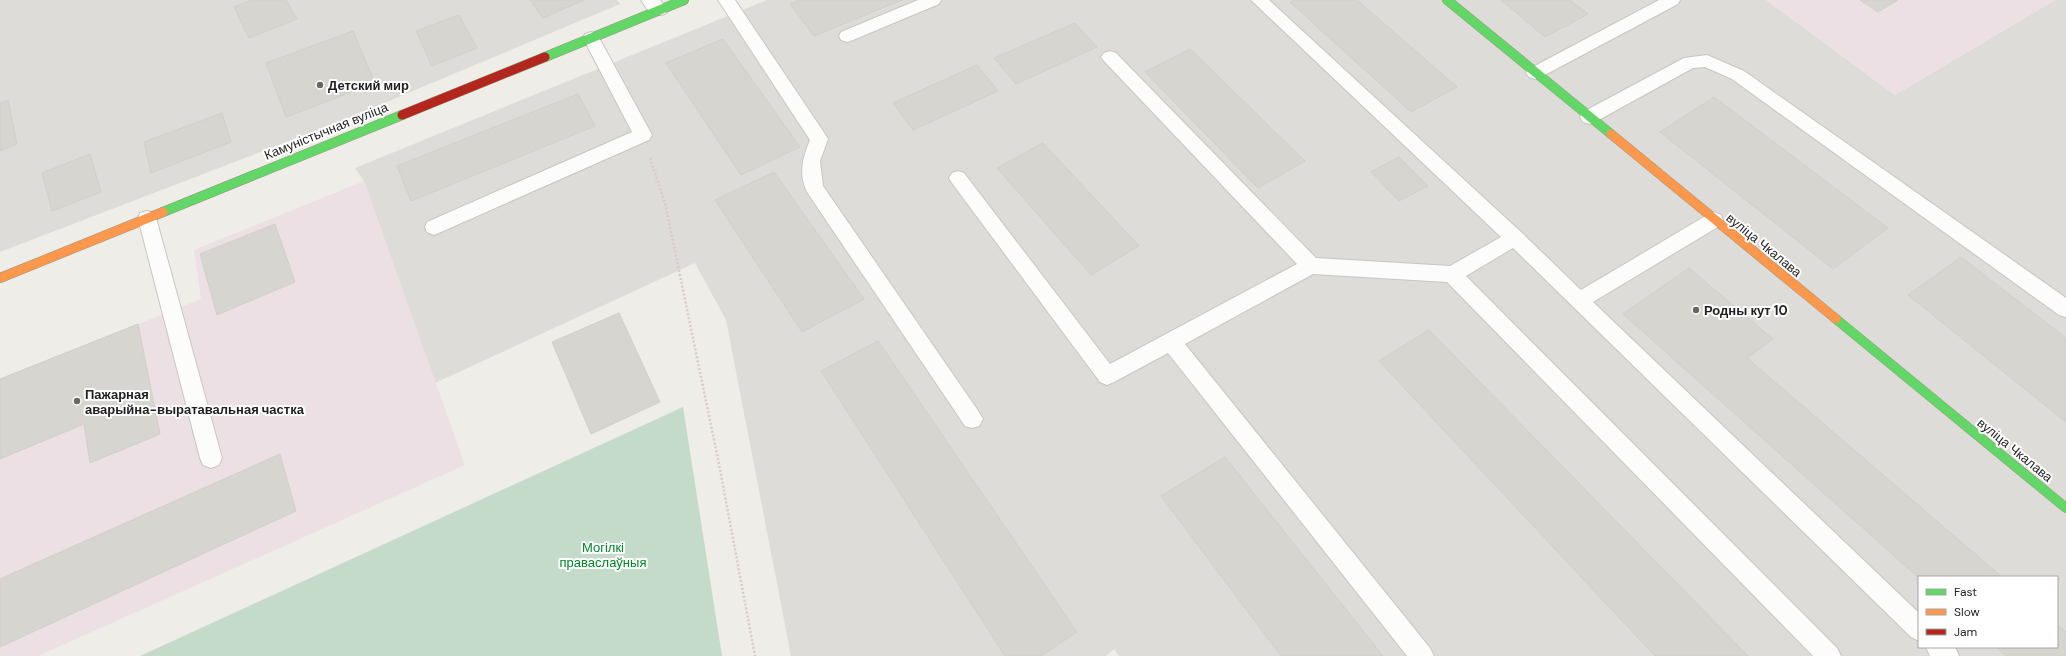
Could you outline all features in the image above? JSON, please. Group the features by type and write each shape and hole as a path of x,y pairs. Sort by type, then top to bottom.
{"street":[{"name":"Камуністычная вуліца","path":"0,278 591,38 655,5 684,0"},
{"name":"вуліца Чкалава","path":"1447,0 2066,508"}],"lane":[{"path":"726,0 819,139 811,161 814,187 972,419"},
{"path":"847,36 934,0"},
{"path":"1259,0 1515,238 1918,628"},
{"path":"1535,73 1672,0"},
{"path":"434,227 642,135 591,38"},
{"path":"1110,57 1311,266"},
{"path":"1589,117 1690,62 1707,61 1738,75 2066,309"},
{"path":"958,178 1107,376 1311,266 1452,274 1515,238"},
{"path":"146,218 211,458"},
{"path":"1579,301 1714,220"},
{"path":"1452,274 1829,656"},
{"path":"1171,342 1422,656"},
{"path":"1939,648 1947,656"}],"path":[{"path":"642,135 666,202 719,464 755,656"}],"shaded area":[{"path":"0,0 617,0 620,4 339,122 0,252"},
{"path":"767,0 1766,0 1895,95 2055,0 2066,0 2066,656 1119,656 1114,649 1106,656 791,656 726,320 695,263 435,383 364,181 355,168"},
{"path":"1766,0 2055,0 1895,95"},
{"path":"364,181 465,465 38,656 0,656 0,379 201,299 194,250"}],"green space":[{"name":"Могілкі праваслаўныя","path":"683,407 722,656 140,656"}],"building":[{"path":"252,0 286,0 297,19 249,38 234,7"},
{"path":"530,0 584,0 543,18"},
{"path":"799,0 902,0 814,36 790,4"},
{"path":"1295,0 1357,0 1457,87 1411,112 1290,2"},
{"path":"1501,0 1570,0 1588,14 1545,37"},
{"path":"1860,0 1898,0 1878,12"},
{"path":"459,15 477,48 432,66 416,31"},
{"path":"1075,23 1097,47 1016,84 994,58"},
{"path":"353,31 375,83 286,117 266,63"},
{"path":"723,39 800,147 741,175 666,63"},
{"path":"1190,49 1305,161 1258,188 1145,72"},
{"path":"977,65 998,91 913,130 893,103"},
{"path":"578,94 595,126 411,201 397,166"},
{"path":"1714,97 1888,228 1833,269 1660,132"},
{"path":"8,100 17,144 0,151 0,103"},
{"path":"222,113 231,142 151,173 144,142"},
{"path":"1043,143 1139,246 1091,275 997,168"},
{"path":"90,154 101,192 52,211 42,173"},
{"path":"1399,157 1428,186 1399,201 1371,172"},
{"path":"774,172 864,299 802,332 715,200"},
{"path":"275,224 295,282 217,315 200,254"},
{"path":"1961,257 2066,338 2066,422 1908,295"},
{"path":"1689,268 1773,339 1747,358 2001,576 1918,577 1623,314"},
{"path":"619,313 660,402 591,434 552,342"},
{"name":"Пажарная аварыйна-выратавальная частка","path":"138,324 160,434 90,463 84,424 0,459 0,379"},
{"path":"1429,330 1748,656 1655,656 1379,361"},
{"path":"878,341 1077,632 1041,656 1005,656 821,371"},
{"path":"280,454 296,511 0,647 0,579"},
{"path":"1225,457 1383,656 1281,656 1161,496"},
{"path":"2058,626 2066,632 2066,656 2006,656 1997,648 2058,648"}],"traffic: fast":[{"path":"545,57 684,0"},
{"path":"1447,0 1611,134"},
{"path":"163,212 402,115"},
{"path":"1836,319 2066,508"}],"traffic: slow":[{"path":"1611,134 1836,319"},
{"path":"0,278 163,212"}],"traffic: jam":[{"path":"402,115 545,57"}],"place":[{"name":"Детский мир","path":"320,85"},
{"name":"Родны кут 10","path":"1696,310"},
{"name":"Пажарная аварыйна-выратавальная частка","path":"77,401"}]}
